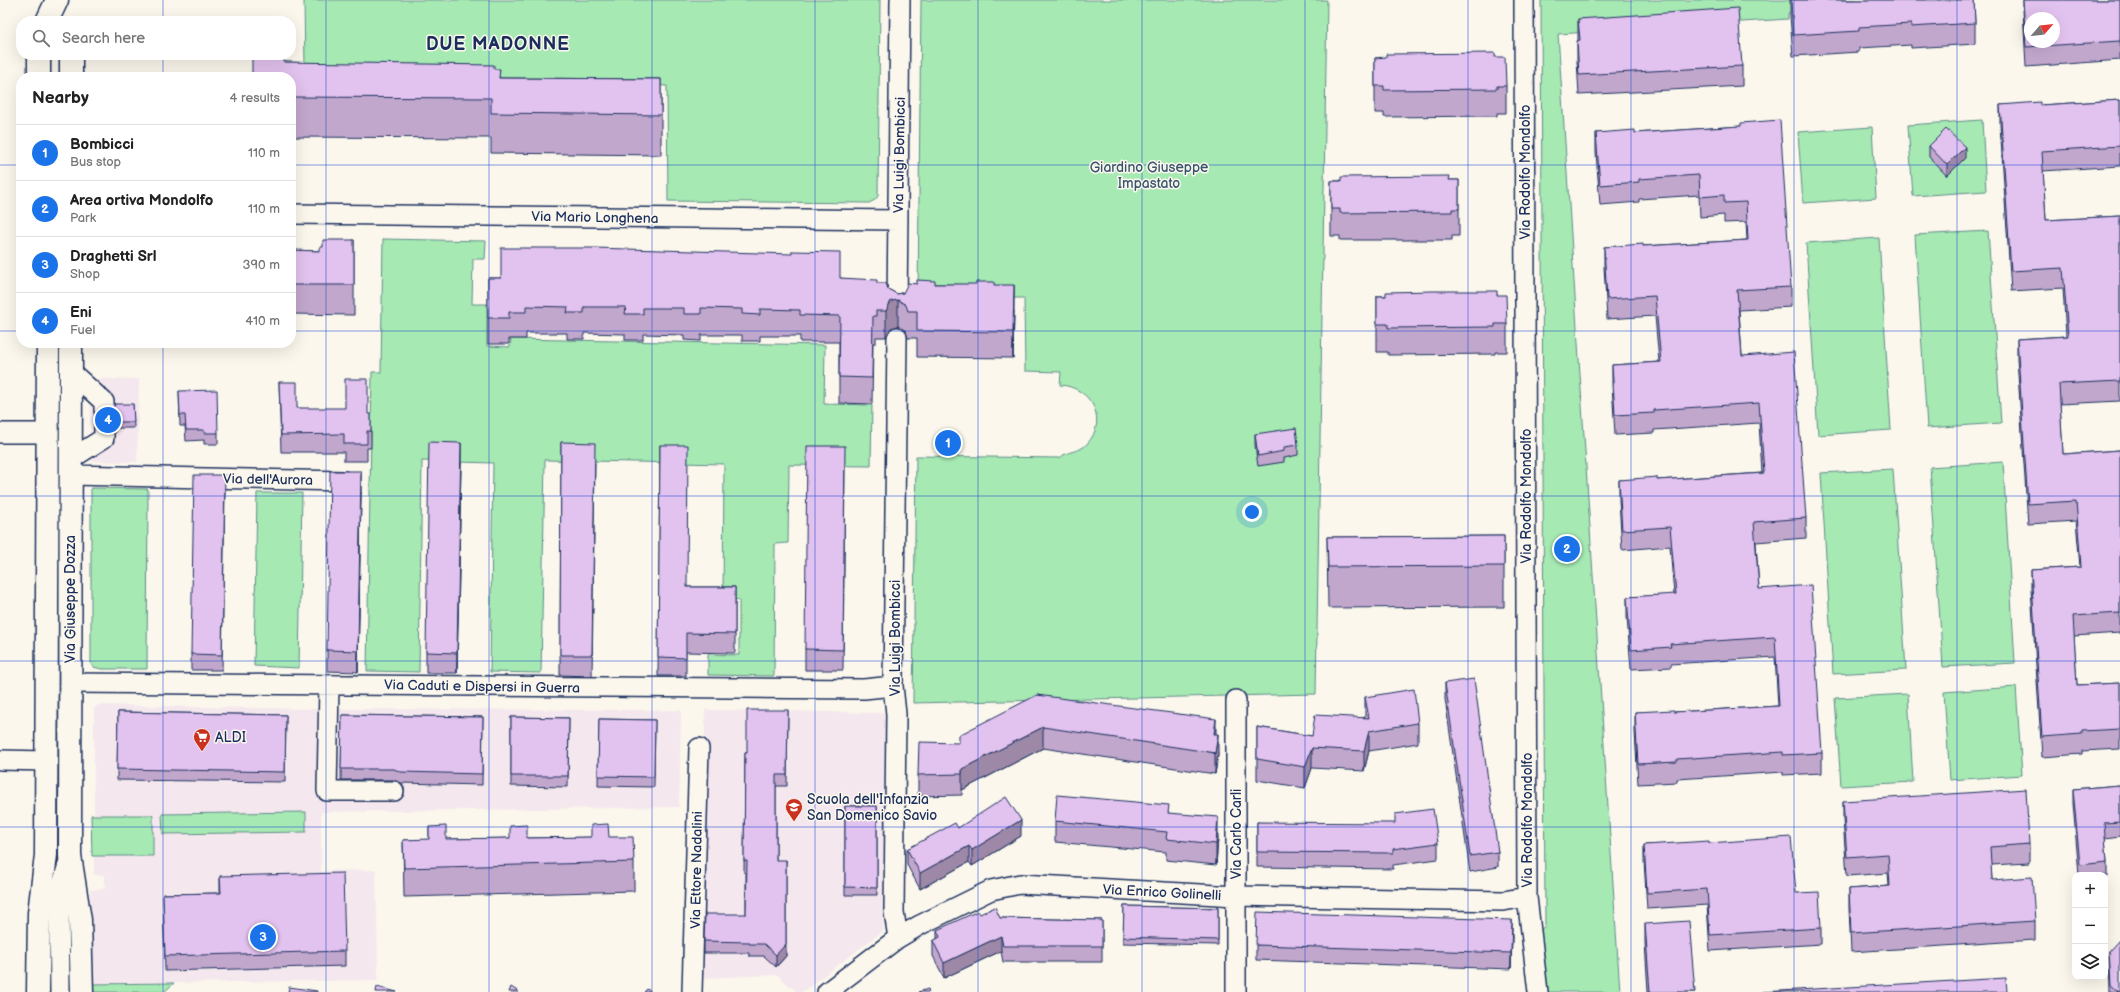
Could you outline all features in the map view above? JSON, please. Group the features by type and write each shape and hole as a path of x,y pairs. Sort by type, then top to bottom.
{"main road":[{"path":"49,16 57,0"},
{"path":"57,0 63,16"},
{"path":"39,60 39,72"},
{"path":"71,60 71,72"},
{"name":"Via Giuseppe Dozza","path":"38,992 39,913 46,855 48,348"},
{"name":"Via Giuseppe Dozza","path":"71,348 70,856 80,920 82,992"}],"street":[{"name":"Via Luigi Bombicci","path":"897,310 900,0"},
{"name":"Via Rodolfo Mondolfo","path":"1524,0 1527,897 1538,992"},
{"name":"Via Mario Longhena","path":"296,214 898,220"},
{"name":"Via Luigi Bombicci","path":"897,338 893,686 896,714 894,912 898,938"},
{"path":"71,372 104,402 104,438 71,467"},
{"path":"0,434 48,432"},
{"name":"Via dell'Aurora","path":"71,467 344,481"},
{"name":"Via Caduti e Dispersi in Guerra","path":"70,683 856,689 893,686"},
{"path":"329,685 327,791 394,791"},
{"name":"Via Carlo Carli","path":"1236,700 1236,992"},
{"name":"Via Ettore Nadalini","path":"693,986 699,748"},
{"path":"0,760 47,761"},
{"name":"Via Giuseppe Dozza","path":"46,855 59,896"},
{"name":"Via Giuseppe Dozza","path":"60,992 59,896 70,856"},
{"name":"Via Enrico Golinelli","path":"828,992 898,938 940,914 992,890 1007,885 1020,884 1236,896 1504,901 1527,897"}],"shaded area":[{"path":"91,379 139,379 137,462 90,461"},
{"path":"98,705 315,709 681,710 679,807 321,812 321,871 376,870 378,980 91,984 90,890 105,889 105,875 94,875 94,709"},
{"name":"Scuola dell'Infanzia San Domenico Savio","path":"705,710 885,713 883,931 802,992 797,992 777,975 702,978"}],"green space":[{"path":"304,0 880,0 878,196 875,200 869,203 668,201 667,86 305,69"},
{"name":"Giardino Giuseppe Impastato","path":"921,0 1327,0 1316,694 913,703 916,456 1060,458 1063,455 1084,447 1093,435 1096,425 1096,415 1088,398 1071,387 1060,385 1061,372 1025,371 1024,298 918,298"},
{"path":"1541,0 1856,0 1856,9 1788,13 1788,19 1558,34 1620,992 1548,992 1540,930 1545,926"},
{"path":"1982,120 1986,191 1913,196 1908,125"},
{"path":"1872,127 1876,198 1803,203 1798,132"},
{"path":"1988,231 2001,423 1927,428 1915,235"},
{"path":"1879,238 1891,430 1818,435 1806,243"},
{"path":"383,239 486,241 485,259 473,259 472,304 487,304 487,346 510,347 511,339 825,345 824,404 872,405 871,466 789,465 788,543 775,544 774,676 708,675 708,654 739,655 739,600 723,599 724,464 545,460 541,673 490,672 493,463 422,461 419,672 367,671 372,372 381,372"},
{"path":"2003,462 2015,663 1943,667 1930,467"},
{"path":"1893,469 1906,670 1833,674 1821,473"},
{"path":"91,488 148,489 147,669 102,669 93,667 91,664"},
{"path":"257,493 302,493 299,668 254,666"},
{"path":"2016,687 2022,775 1950,780 1944,692"},
{"path":"1908,694 1913,782 1841,786 1835,698"},
{"path":"306,812 306,832 163,834 162,814"},
{"path":"91,815 153,815 153,856 92,856"},
{"path":"174,983 164,992 91,992 91,984"}],"building":[{"path":"1791,0 1974,0 1975,23 1911,27 1911,24 1859,27 1859,31 1793,35"},
{"path":"2023,0 2120,0 2120,41 2060,45 2060,12 2024,12 2024,16"},
{"path":"1738,8 1742,66 1579,75 1577,41 1580,40 1578,19"},
{"path":"1495,53 1495,57 1505,57 1506,86 1497,86 1497,89 1384,90 1384,86 1375,86 1375,58 1386,57 1386,54"},
{"path":"252,60 284,60 284,62 494,65 494,69 500,69 499,78 661,79 661,115 491,113 491,98 296,97 296,72 252,72"},
{"path":"2120,100 2120,146 2042,151 2046,220 2120,216 2120,381 2059,384 2063,454 2120,450 2120,613 2073,616 2077,685 2120,683 2120,729 2082,731 2082,734 2042,737 2031,570 2081,567 2076,501 2028,504 2017,339 2068,336 2063,268 2011,271 2000,105 2040,102 2040,105"},
{"path":"1780,120 1791,287 1737,290 1742,356 1794,352 1806,518 1754,522 1759,589 1811,585 1822,753 1783,755 1783,752 1677,759 1677,762 1638,764 1635,712 1674,710 1674,712 1779,706 1775,637 1670,644 1671,647 1631,650 1627,597 1676,594 1670,527 1622,530 1619,480 1657,477 1657,480 1764,473 1759,403 1654,410 1654,413 1615,415 1612,365 1661,362 1655,296 1607,299 1604,247 1748,240 1746,202 1724,203 1724,195 1700,197 1699,175 1639,179 1639,182 1600,185 1596,133 1635,130 1635,133 1741,126 1741,123"},
{"path":"1946,129 1965,147 1947,165 1929,146"},
{"path":"1450,176 1449,180 1459,180 1459,209 1452,209 1452,212 1340,213 1340,209 1331,209 1331,181 1341,181 1341,177"},
{"path":"323,240 354,240 354,285 296,285 296,250 320,251 320,247 323,247"},
{"path":"501,248 594,248 792,254 792,251 840,252 840,278 877,280 877,283 886,283 888,289 897,294 903,293 908,283 917,284 917,280 935,281 935,284 976,284 976,282 994,282 994,285 1014,285 1013,332 917,331 917,311 908,311 906,305 898,300 891,301 886,311 876,311 876,316 873,316 872,378 839,377 840,316 800,315 800,310 760,309 760,315 742,314 742,309 701,308 701,314 684,314 684,308 643,308 643,314 625,314 626,307 584,307 584,313 567,313 568,307 526,306 526,312 509,312 509,318 488,318 488,278 501,278"},
{"path":"1497,291 1497,295 1506,295 1507,324 1495,324 1495,327 1388,328 1388,324 1377,324 1377,296 1386,296 1386,292"},
{"path":"345,379 368,379 368,414 371,414 371,431 367,431 367,444 344,444 344,434 281,435 279,382 297,382 297,408 345,408"},
{"path":"217,390 218,433 204,433 204,430 186,430 185,415 180,415 179,391"},
{"path":"115,404 133,404 134,422 115,422 110,414"},
{"path":"1296,428 1298,445 1284,447 1284,451 1258,456 1255,434"},
{"path":"429,442 461,443 457,653 426,652"},
{"path":"561,442 595,443 592,655 560,655"},
{"path":"660,445 688,445 687,587 735,587 735,634 686,633 686,658 658,657"},
{"path":"807,446 845,446 843,650 805,649"},
{"path":"330,471 361,471 358,651 327,650"},
{"path":"194,475 225,475 222,655 191,654"},
{"path":"1504,536 1504,566 1328,567 1327,537"},
{"path":"1474,679 1498,852 1470,856 1445,683"},
{"path":"1414,689 1418,723 1369,731 1364,751 1312,748 1305,767 1257,759 1257,727 1312,736 1315,715 1369,718 1365,697"},
{"path":"1037,695 1216,719 1214,734 1218,734 1215,753 1043,727 962,769 962,774 918,775 919,742 959,743 959,735"},
{"path":"747,710 788,710 787,775 776,775 776,860 786,860 786,944 776,955 764,944 749,944 749,942 704,941 705,914 746,914 747,861 744,861"},
{"name":"ALDI","path":"118,712 286,715 285,772 117,769"},
{"path":"342,715 483,717 482,774 401,772 394,769 341,769"},
{"path":"511,717 569,718 568,776 511,776"},
{"path":"599,719 655,720 654,777 598,776"},
{"path":"2120,785 2120,822 2104,823 2107,862 2080,865 2073,789"},
{"path":"2026,789 2029,844 1990,847 1992,880 2032,877 2035,921 1851,933 1849,889 1890,886 1888,854 1847,857 1843,801"},
{"path":"1057,795 1169,805 1168,813 1218,817 1216,844 1166,839 1167,832 1055,821"},
{"path":"1006,797 1021,820 972,850 969,846 920,873 907,849 955,823 958,828"},
{"path":"845,806 877,806 877,888 845,887"},
{"path":"1433,809 1438,843 1393,849 1393,853 1257,852 1257,822 1395,823 1395,814"},
{"path":"608,824 609,837 633,837 634,862 404,868 403,840 429,839 429,827 446,826 446,839 510,838 510,826 527,825 527,838 591,837 591,825"},
{"path":"1791,837 1796,893 1819,892 1821,928 1710,935 1707,889 1647,893 1644,845 1709,841 1709,843"},
{"path":"343,873 345,951 165,956 163,894 221,893 220,876"},
{"path":"1124,906 1218,908 1218,940 1123,937"},
{"path":"995,907 1000,918 1102,920 1102,946 1003,946 1001,936 944,963 933,941 940,937 937,930 978,911 980,914"},
{"path":"1257,912 1512,920 1511,953 1256,945"},
{"path":"1689,921 1695,992 1650,992 1645,924"},
{"path":"2120,939 2119,992 2111,985 2109,951"},
{"path":"2006,978 2007,992 1762,992"},
{"path":"289,987 317,991 317,992 288,992"},
{"path":"377,987 397,992 376,992"},
{"path":"511,987 519,992 509,992"},
{"path":"647,989 651,992 644,992"},
{"path":"928,989 929,992 918,992"}],"place":[{"name":"Eni","path":"108,420"},
{"name":"Bombicci","path":"948,443"},
{"name":"Area ortiva Mondolfo","path":"1567,549"},
{"name":"ALDI","path":"202,752"},
{"name":"Scuola dell'Infanzia San Domenico Savio","path":"794,822"},
{"name":"Draghetti Srl","path":"263,937"}],"district":[{"name":"DUE MADONNE","path":"498,44"}]}
